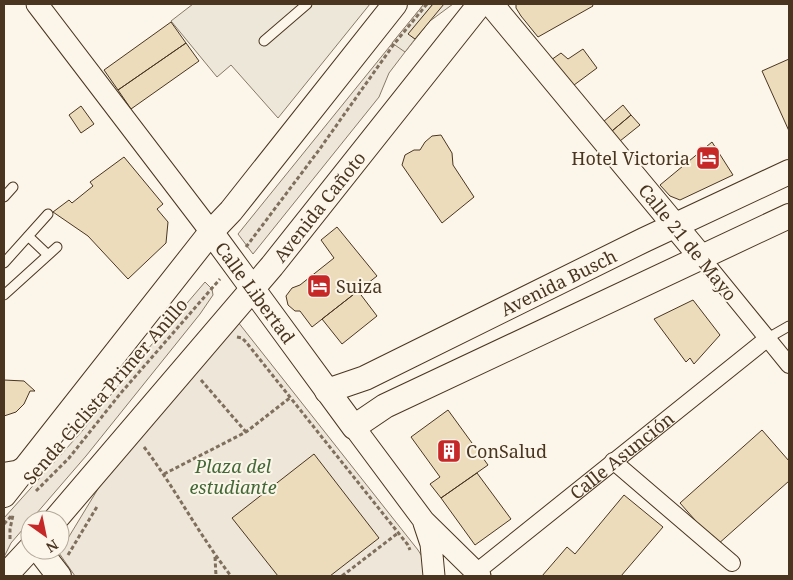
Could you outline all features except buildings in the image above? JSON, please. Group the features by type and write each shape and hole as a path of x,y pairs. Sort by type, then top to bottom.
{"main road":[{"path":"4,495 211,232 230,211 395,4"},
{"name":"Avenida Cañoto","path":"64,510 278,258 480,4"},
{"name":"Calle 21 de Mayo","path":"491,4 676,225 701,258"},
{"name":"Avenida Busch","path":"327,391 365,378 644,240 789,172"},
{"path":"354,427 385,406 789,216"},
{"name":"Calle Libertad","path":"211,232 354,427"},
{"path":"644,240 653,240 666,251 668,267 664,274"},
{"path":"365,378 368,393 372,399 385,406"},
{"path":"5,576 19,546"},
{"path":"46,560 58,576"}],"street":[{"name":"Calle Libertad","path":"37,4 211,232"},
{"name":"Calle 21 de Mayo","path":"701,258 789,365"},
{"name":"Calle Asunción","path":"478,574 613,461 768,338"},
{"name":"Calle Libertad","path":"354,427 424,521 478,574"},
{"path":"4,470 16,469 33,459"},
{"path":"613,461 732,563"},
{"path":"424,521 432,544 434,576"}],"lane":[{"path":"264,41 307,4"},
{"path":"4,197 13,187"},
{"path":"4,263 48,214"},
{"path":"28,236 48,255"},
{"path":"6,291 57,247"},
{"path":"768,338 789,326"}],"path":[{"path":"252,240 394,44 427,4"},
{"name":"Senda Ciclista Primer Anillo","path":"32,495 69,458 120,394 216,284"},
{"path":"231,339 238,337 246,342 408,545 412,554"},
{"path":"200,377 246,432"},
{"path":"164,474 246,432 291,397"},
{"path":"142,444 164,474 215,556 231,576"},
{"path":"4,524 13,514 19,546"},
{"path":"342,576 398,533"},
{"path":"215,556 216,576"}],"green space":[{"path":"424,4 453,4 430,21 405,52 389,73 379,97 253,254 238,234"},
{"path":"205,282 212,289 213,295 200,314 86,456 39,510 20,510 20,533 11,543 4,557 4,518 83,430 136,363"},
{"name":"Plaza del estudiante","path":"234,317 418,550 423,558 424,576 75,576 64,560 70,560 70,535 104,479"}],"shaded area":[{"path":"193,4 370,4 278,118 231,65 217,77 171,21"},
{"path":"424,4 433,4 409,34 415,39 405,52 392,43"}],"place":[{"name":"Hotel Victoria","path":"708,158"},
{"name":"Suiza","path":"319,286"},
{"name":"ConSalud","path":"449,451"}]}
